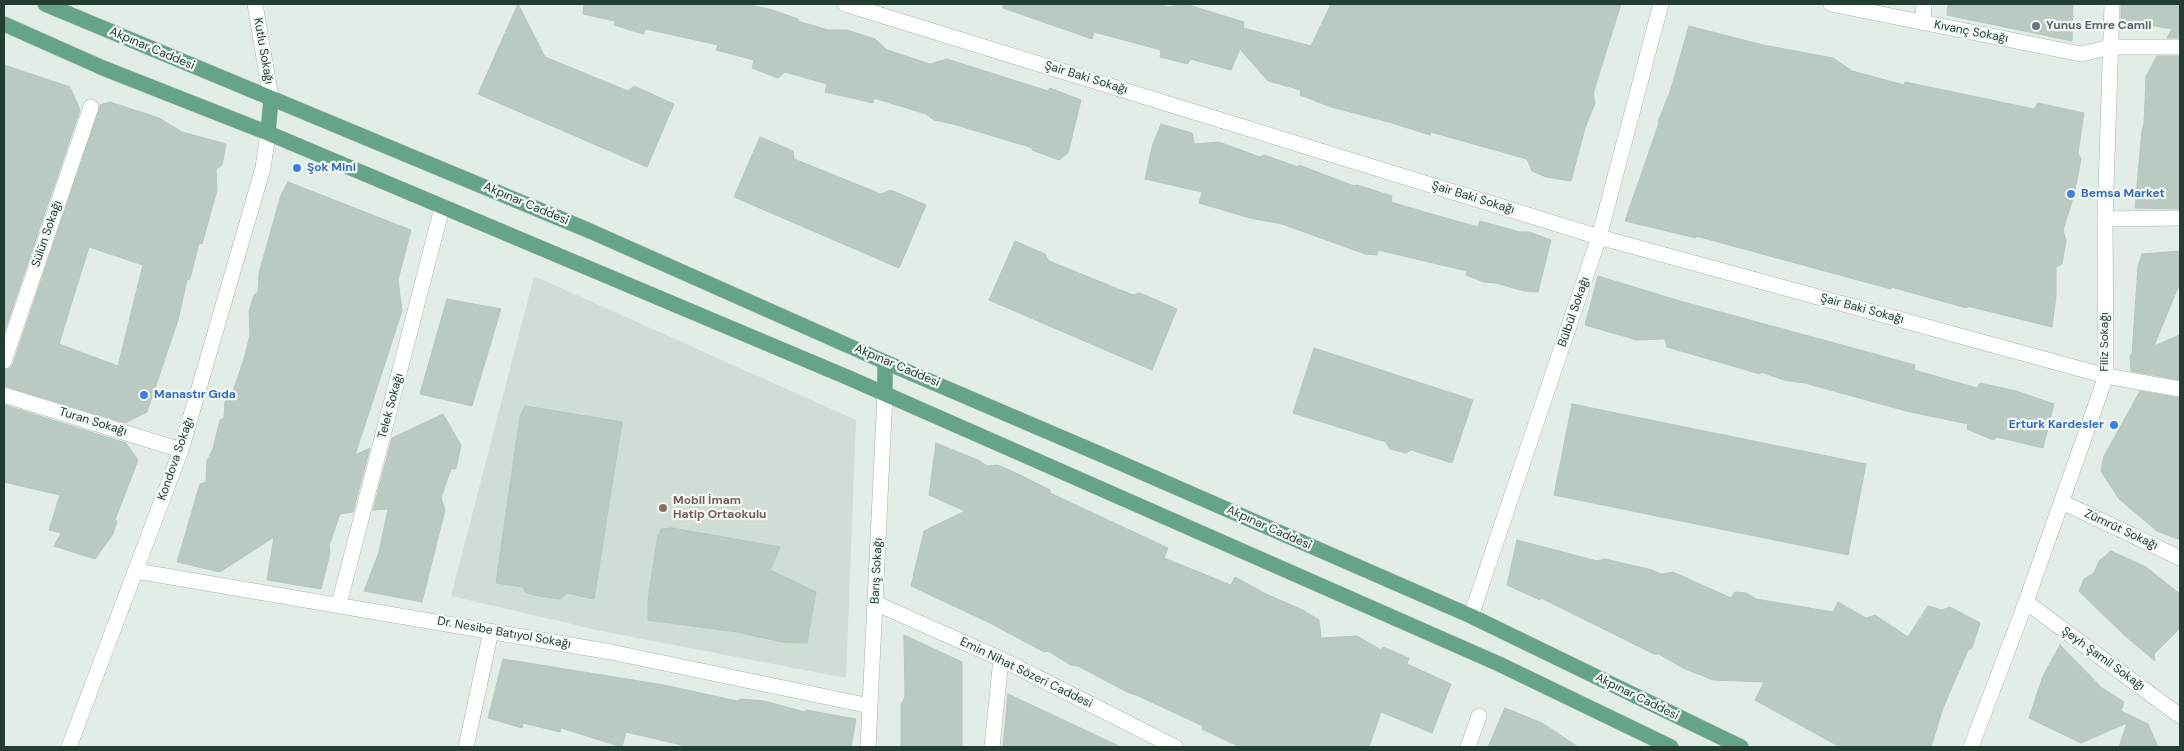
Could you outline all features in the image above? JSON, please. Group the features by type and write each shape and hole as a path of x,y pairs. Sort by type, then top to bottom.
{"main road":[{"name":"Akpınar Caddesi","path":"45,4 590,230 885,362 1471,616 1741,747"},
{"path":"4,24 104,68 268,134 885,394 1499,664 1671,747"},
{"path":"268,134 271,99"},
{"path":"885,362 885,394"}],"street":[{"name":"Kutlu Sokağı","path":"255,4 271,99"},
{"name":"Şair Baki Sokağı","path":"845,4 1599,237 2106,376 2180,389"},
{"name":"Bülbül Sokağı","path":"1471,616 1599,237 1661,4"},
{"name":"Kıvanç Sokağı","path":"1831,4 2081,54 2111,47 2180,47"},
{"path":"1923,23 1924,4"},
{"name":"Filiz Sokağı","path":"1970,747 2026,602 2106,376 2105,219 2112,4"},
{"name":"Sülün Sokağı","path":"4,361 91,107"},
{"name":"Kondova Sokağı","path":"69,747 181,450 263,168 268,134"},
{"name":"Telek Sokağı","path":"339,604 442,208"},
{"path":"2105,219 2180,218"},
{"name":"Barış Sokağı","path":"868,747 885,394"},
{"name":"Turan Sokağı","path":"4,395 181,450"},
{"name":"Zümrüt Sokağı","path":"2062,502 2180,558"},
{"name":"Dr. Nesibe Batıyol Sokağı","path":"136,571 339,604 611,652 870,706"},
{"name":"Şeyh Şamil Sokağı","path":"2026,602 2180,716"},
{"name":"Emin Nihat Sözeri Caddesi","path":"875,603 1001,659 1175,747"},
{"path":"466,747 491,631"},
{"path":"992,747 1001,659"},
{"path":"1468,747 1479,716"}],"shaded area":[{"name":"Mobil İmam Hatip Ortaokulu","path":"534,276 856,420 846,678 606,632 451,596"}],"building":[{"path":"518,4 545,57 628,91 634,86 674,104 647,167 478,94"},
{"path":"584,4 745,4 773,10 798,19 798,21 828,30 847,30 875,39 887,50 930,64 947,59 1048,91 1050,88 1081,100 1068,153 1059,160 1032,150 1033,148 934,120 926,114 874,98 873,103 825,92 827,84 785,72 778,78 752,68 754,60 716,50 718,45 646,29 643,34 614,25 615,21 583,14"},
{"path":"1003,4 1157,4 1168,7 1185,4 1244,22 1243,28 1311,46 1331,4 1621,4 1593,94 1595,103 1585,128 1571,181 1546,177 1532,171 1527,159 1431,132 1430,135 1331,107 1300,95 1301,90 1268,81 1240,49 1231,70 1190,59 1188,64 1160,57 1161,50 1094,32 1092,39 1003,8"},
{"name":"Yunus Emre Camii","path":"1948,4 2073,4 2072,41 1947,15"},
{"path":"2121,4 2180,4 2180,38 2167,38 2172,29 2121,20"},
{"path":"1689,26 1763,45 1833,58 1852,71 1904,85 1905,82 2034,109 2038,103 2084,113 2078,153 2081,159 2074,195 2063,230 2066,241 2062,264 2056,267 2056,296 2052,327 1967,306 1967,308 1891,287 1891,289 1696,236 1696,238 1625,221 1670,92"},
{"path":"2157,56 2180,56 2180,209 2135,208 2144,124 2146,76"},
{"path":"4,65 70,87 80,110 4,333"},
{"path":"110,102 159,118 182,132 226,144 222,165 216,169 217,190 202,244 199,243 190,279 187,280 178,320 147,412 125,423 4,386 4,370 10,368 13,364 100,105","holes":["89,247 143,265 118,366 59,344"]},
{"path":"1161,124 1192,133 1194,144 1219,142 1260,157 1264,155 1298,167 1299,165 1354,186 1357,185 1392,196 1391,202 1428,213 1478,227 1480,221 1520,232 1529,232 1551,240 1538,292 1524,291 1496,283 1484,282 1466,275 1467,271 1378,250 1377,255 1365,254 1282,224 1250,218 1199,203 1202,192 1145,179 1152,147"},
{"path":"760,137 793,151 794,159 881,194 891,190 926,205 899,268 734,197"},
{"path":"288,182 411,230 398,280 402,311 355,455 370,448 353,512 340,514 329,546 330,553 321,589 267,580 274,537 220,572 177,562 200,484 206,482 207,461 213,449 220,420 224,418 225,402 230,390 233,391 244,359 250,335 249,311 254,295 258,292 259,273 281,195"},
{"path":"1015,241 1045,254 1049,261 1133,295 1140,293 1177,309 1152,370 989,300"},
{"path":"2180,251 2179,285 2154,346 2180,335 2180,380 2131,371 2130,355 2132,355 2138,266 2142,254"},
{"path":"1598,276 1680,301 1915,365 1914,370 1977,388 1980,383 2016,391 2054,404 2043,448 1997,437 1993,440 1967,429 1968,424 1906,411 1805,383 1784,380 1761,372 1760,374 1667,347 1665,339 1637,340 1585,325"},
{"path":"447,299 501,309 472,406 420,394"},
{"path":"1314,348 1473,400 1452,463 1411,450 1406,453 1390,449 1386,442 1293,413"},
{"path":"2140,391 2180,398 2180,540 2157,531 2119,499 2101,471 2104,456"},
{"path":"1572,404 1866,464 1848,555 1554,495"},
{"path":"4,405 126,443 138,460 115,520 117,521 113,534 95,559 54,546 61,533 49,530 60,495 4,482"},
{"path":"525,406 622,422 594,599 567,593 560,599 533,595 525,592 523,587 496,583 520,417"},
{"path":"443,414 461,445 456,469 451,469 441,498 445,510 422,602 364,591 379,552 388,509 373,510 392,438"},
{"path":"936,443 980,461 987,466 998,465 1018,474 1050,490 1050,493 1168,548 1164,558 1231,585 1235,577 1266,594 1303,610 1319,620 1321,638 1357,636 1381,650 1383,647 1409,658 1407,664 1451,684 1432,733 1381,712 1369,747 1240,747 1202,729 1203,726 1129,693 1078,666 1071,665 1048,651 1044,652 990,623 911,586 924,531 965,511 929,495"},
{"path":"672,528 780,547 770,570 816,592 807,643 782,642 737,632 648,620 648,601 657,540 661,529"},
{"path":"1517,540 1597,561 1605,559 1652,570 1661,574 1673,572 1731,598 1735,592 1746,593 1756,599 1833,612 1838,602 1866,618 1875,615 1908,637 1928,606 1942,610 1950,607 1980,623 1972,648 1968,650 1943,708 1931,747 1840,747 1755,700 1764,682 1713,680 1683,668 1659,654 1654,654 1541,598 1540,600 1507,585"},
{"path":"2111,551 2146,567 2180,594 2180,628 2154,654 2155,661 2124,635 2079,591 2084,579 2094,573 2099,561"},
{"path":"904,635 962,662 962,747 901,747 901,705 905,697"},
{"path":"2060,645 2102,688 2124,702 2121,711 2148,724 2158,747 2119,747 2127,723 2081,743 2029,718 2043,676"},
{"path":"503,659 664,685 737,701 741,699 764,701 805,712 806,710 856,719 851,747 690,747 626,732 622,747 561,728 560,732 523,723 522,728 488,718"},
{"path":"1008,694 1121,747 1003,747"},
{"path":"1505,708 1542,723 1578,747 1488,747"}],"place":[{"name":"Yunus Emre Camii","path":"2036,26"},
{"name":"Şok Mini","path":"297,168"},
{"name":"Bemsa Market","path":"2071,194"},
{"name":"Manastır Gıda","path":"144,395"},
{"name":"Erturk Kardesler","path":"2114,425"},
{"name":"Mobil İmam Hatip Ortaokulu","path":"663,508"}]}
